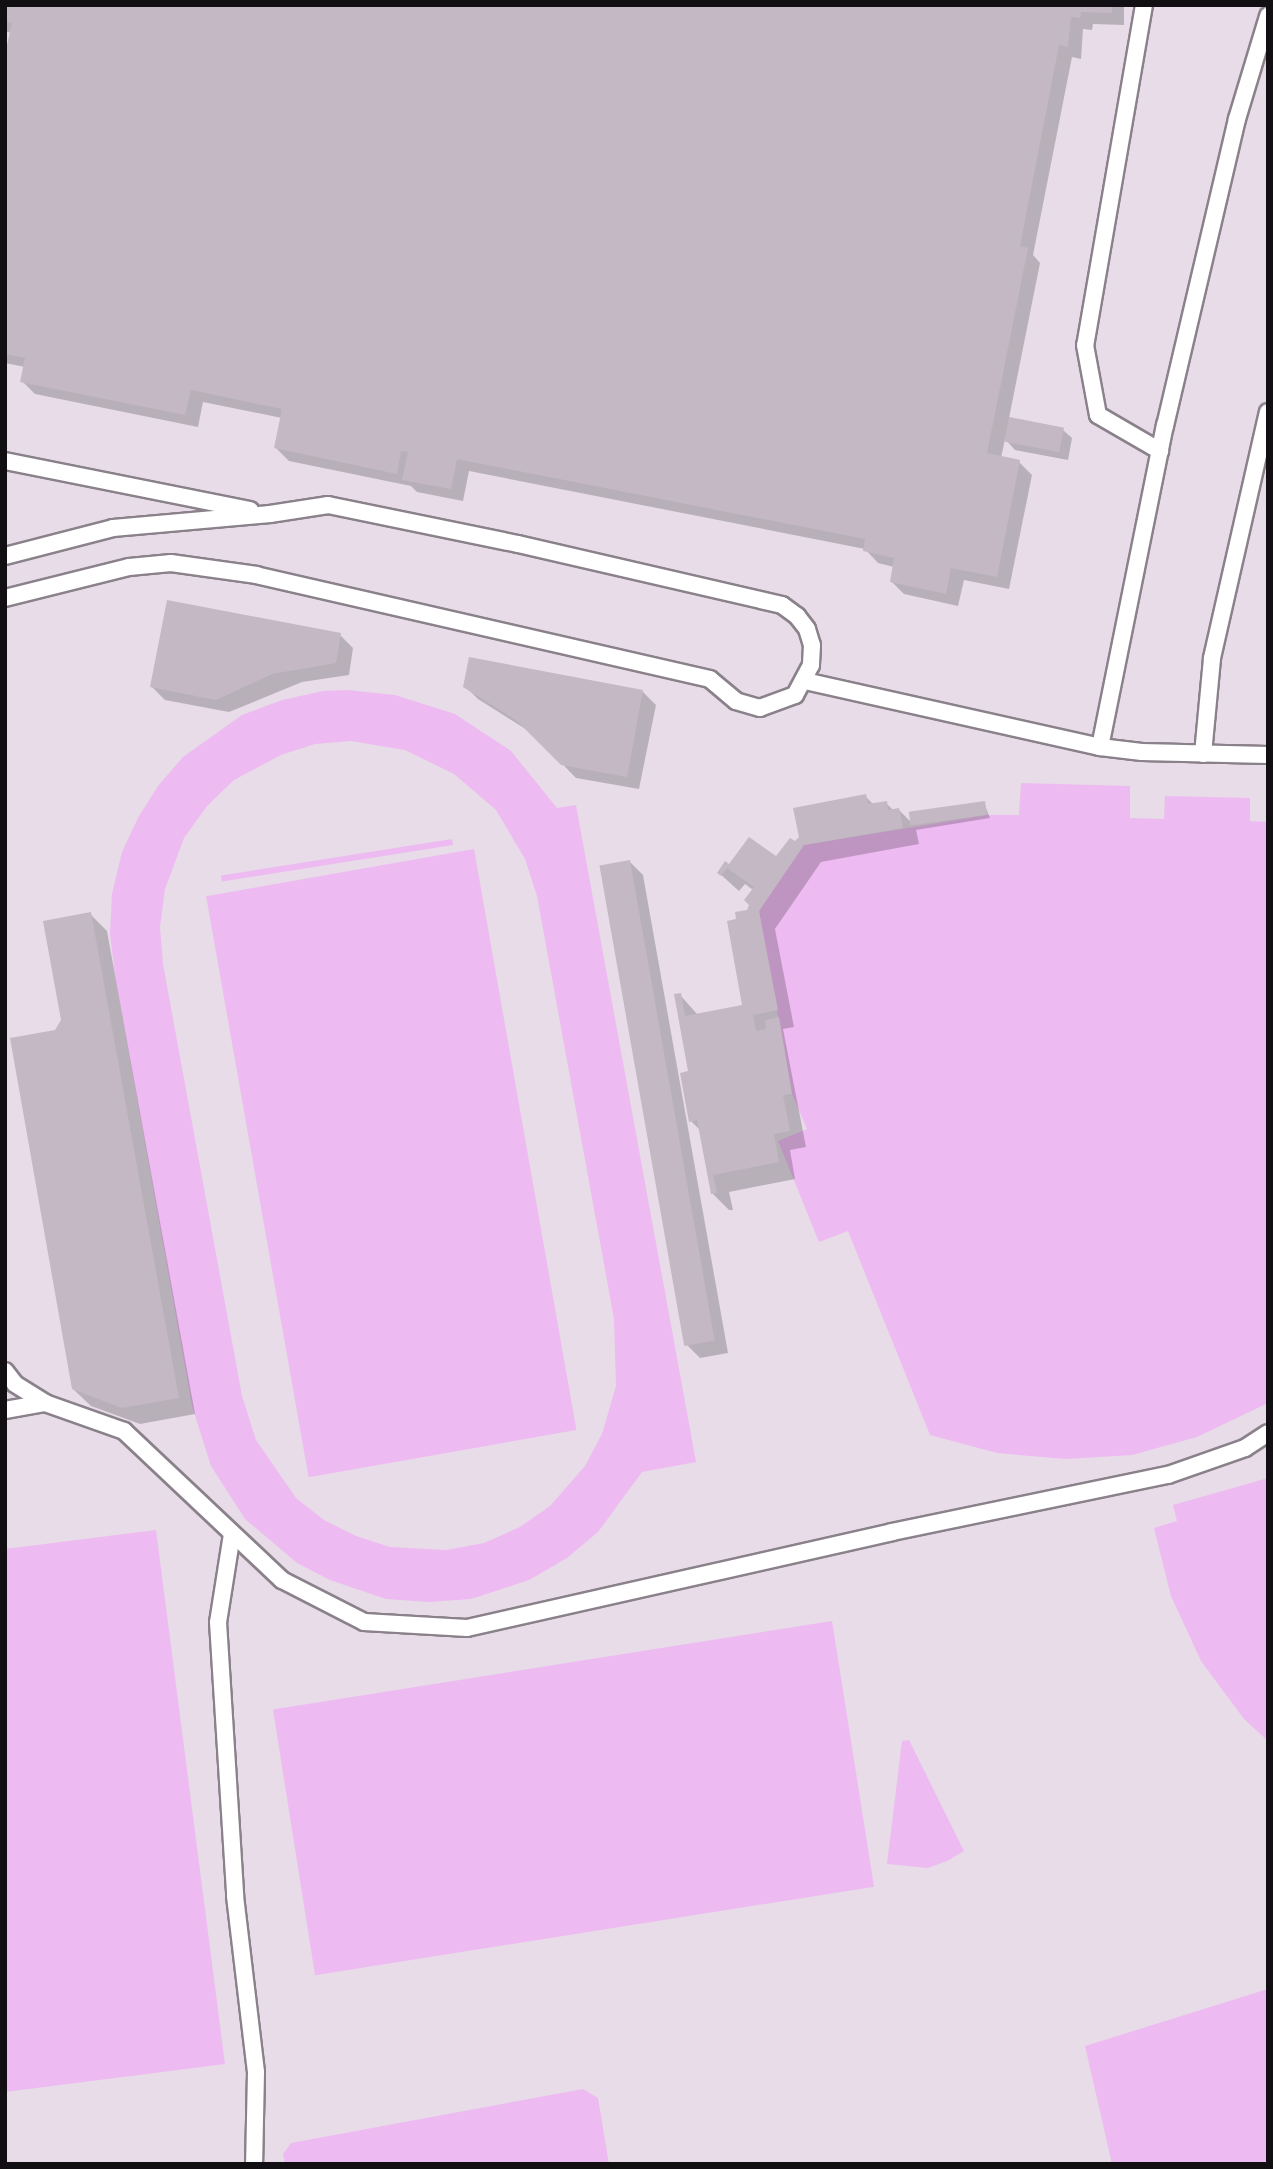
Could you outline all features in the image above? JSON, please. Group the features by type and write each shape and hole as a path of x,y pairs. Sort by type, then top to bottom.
{"lane":[{"path":"1144,5 1085,345 1098,415 1160,451"},
{"path":"1100,747 1160,451 1237,118 1268,16"},
{"path":"1203,754 1212,658 1268,412"},
{"path":"5,461 270,514"},
{"path":"5,556 113,528 270,514 328,505 518,544 782,605 797,616 807,629 812,645 811,665 805,681 795,695 760,708 736,701 710,679 257,575 171,563 129,567 5,598"},
{"path":"805,681 1100,747 1268,755"},
{"path":"5,1371 15,1384 45,1403 124,1431 282,1580 365,1622 467,1628 892,1532 1168,1475 1245,1448 1268,1433"},
{"path":"5,1410 45,1403"},
{"path":"232,1534 218,1622 235,1896 256,2072 254,2164"}],"shaded area":[{"path":"347,690 395,695 455,714 511,751 557,808 576,805 696,1462 642,1472 598,1532 567,1558 529,1580 471,1599 429,1602 386,1599 330,1580 297,1563 245,1519 211,1466 192,1406 115,975 110,934 112,894 122,852 139,816 158,786 183,757 242,715 282,700 323,691","holes":["351,741 405,750 454,774 496,810 525,859 537,896 614,1319 616,1386 602,1434 585,1466 550,1506 520,1527 484,1543 446,1550 390,1547 356,1536 324,1520 296,1498 256,1440 242,1396 163,964 160,927 165,889 184,838 207,806 234,780 281,755 315,744"]},
{"path":"1021,783 1130,786 1130,818 1164,819 1165,796 1250,798 1250,821 1268,822 1268,1403 1197,1437 1132,1455 1066,1459 997,1453 930,1435 848,1231 819,1242 778,1141 807,1129 792,1094 759,911 804,845 987,815 1019,815"},
{"path":"452,839 453,845 222,882 221,876"},
{"path":"474,849 576,1430 309,1477 206,896"},
{"path":"1268,1478 1268,1741 1244,1719 1201,1661 1171,1596 1154,1528 1177,1521 1173,1505"},
{"path":"156,1530 225,2064 5,2092 5,1549"},
{"path":"832,1621 874,1887 315,1975 273,1710"},
{"path":"909,1740 964,1851 928,1868 887,1864 902,1741"},
{"path":"1268,1989 1268,2164 1112,2164 1085,2046"},
{"path":"583,2089 598,2098 609,2164 285,2164 283,2154 291,2143"}],"building":[{"path":"5,5 1112,5 1112,13 1081,12 1080,18 1071,17 1068,47 1059,45 1020,246 1028,248 987,453 1020,460 997,577 951,568 946,594 890,582 894,558 863,551 865,539 457,459 451,489 402,480 408,452 401,451 397,474 274,448 282,409 191,390 185,415 20,382 25,358 5,354 5,54 12,23 5,22"},
{"path":"1009,417 1064,428 1059,452 1004,442"},
{"path":"167,600 341,633 336,663 272,674 216,700 150,687"},
{"path":"469,657 643,690 627,777 561,765 517,721 463,687"},
{"path":"866,794 868,804 887,801 888,810 899,808 903,828 804,845 759,911 778,1010 753,1015 756,1031 766,1029 765,1020 779,1017 792,1094 783,1095 790,1131 774,1134 779,1162 713,1175 717,1193 711,1194 697,1120 689,1122 680,1073 688,1071 674,994 681,993 685,1016 742,1005 727,921 736,919 735,912 747,910 749,905 744,900 754,887 727,868 721,876 717,873 725,861 729,864 749,837 776,856 790,838 795,841 799,837 793,808"},
{"path":"985,801 987,815 911,826 909,812"},
{"path":"630,860 715,1341 684,1346 599,865"},
{"path":"91,912 179,1398 122,1408 72,1389 10,1038 55,1030 61,1020 43,921"}]}
